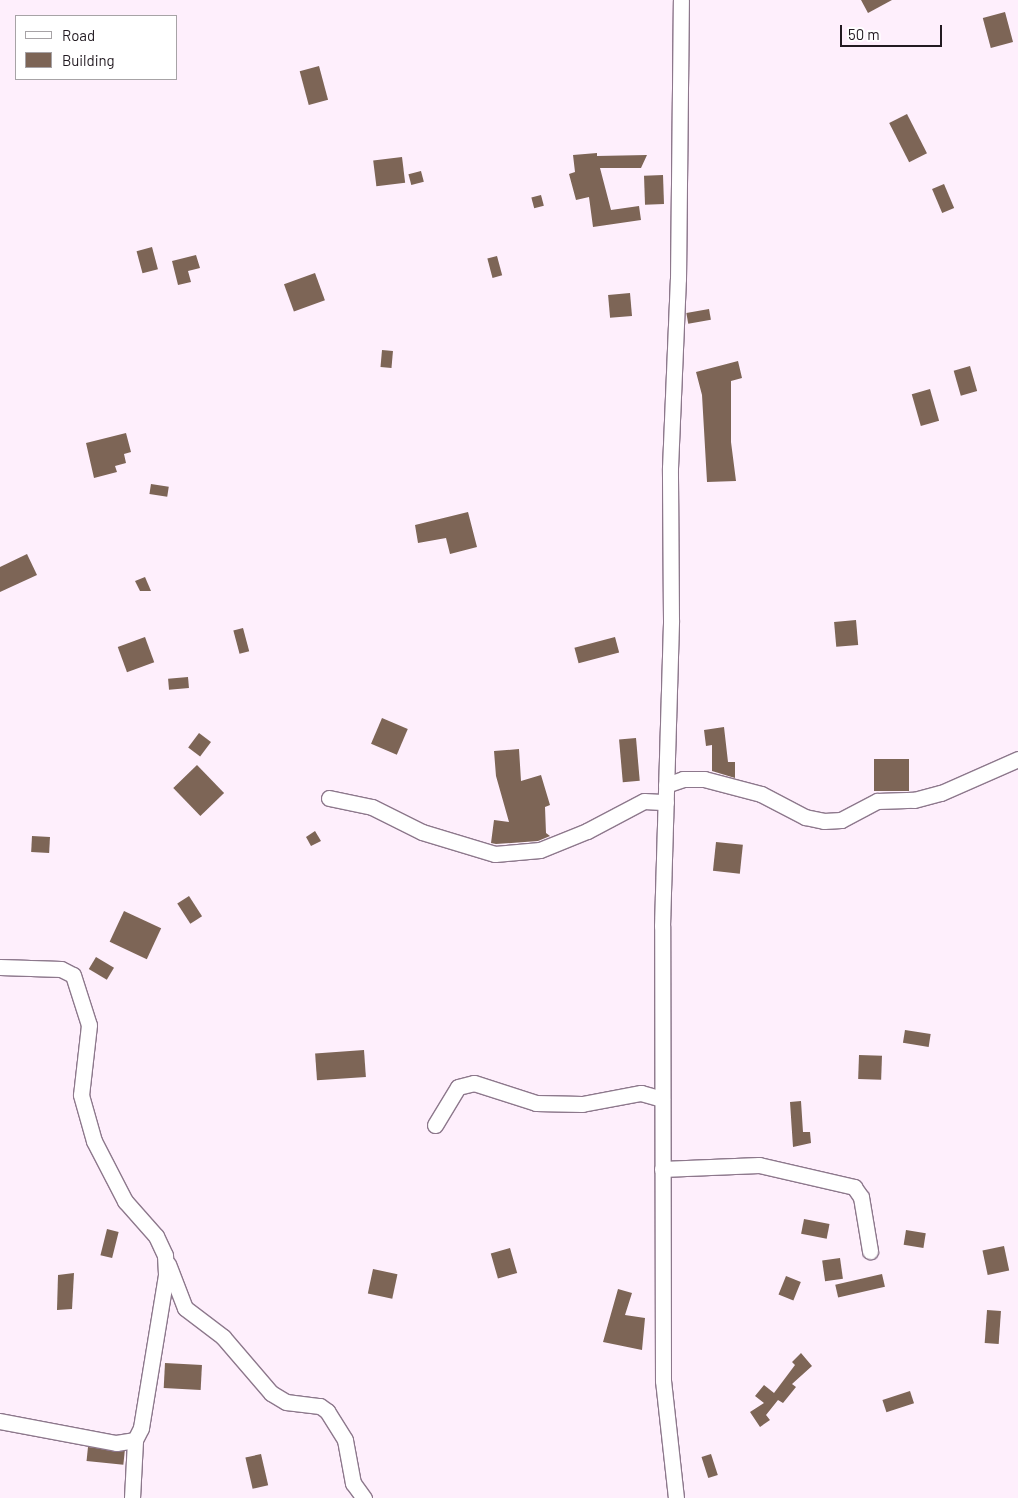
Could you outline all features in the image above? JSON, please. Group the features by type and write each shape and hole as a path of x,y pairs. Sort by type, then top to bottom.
{"street":[{"path":"676,1498 663,1381 662,1099 666,785 672,620 670,468 678,279 681,0"},
{"path":"666,785 683,779 704,779 761,794 805,817 824,821 841,820 877,801 914,800 940,793 1018,759"},
{"path":"329,798 372,807 422,832 496,854 540,850 587,831 644,801 666,802"},
{"path":"0,967 61,969 73,975 89,1025 82,1095 94,1141 125,1201 144,1219 165,1255 185,1308 223,1337 271,1394 286,1402 320,1406 327,1411 345,1440 353,1483 364,1498"},
{"path":"435,1125 458,1087 474,1083 536,1103 582,1104 641,1093 662,1099"},
{"path":"662,1169 759,1165 854,1187 861,1197 870,1250"},
{"path":"132,1498 135,1440 141,1428 166,1275 165,1255"},
{"path":"0,1421 116,1443 135,1440"}],"building":[{"path":"861,0 892,0 868,13"},
{"path":"1005,12 1013,42 991,48 983,18"},
{"path":"319,66 328,100 309,105 300,71"},
{"path":"907,114 927,153 909,162 889,123"},
{"path":"597,153 597,156 647,155 641,168 600,168 611,210 639,206 641,220 593,227 589,197 576,200 569,174 575,172 573,155"},
{"path":"402,157 405,183 376,186 373,161"},
{"path":"421,171 424,182 411,185 408,174"},
{"path":"663,175 664,204 645,205 644,176"},
{"path":"944,184 954,208 942,213 932,189"},
{"path":"541,195 544,206 534,208 531,198"},
{"path":"152,247 158,269 142,273 137,251"},
{"path":"196,255 200,268 188,271 191,282 178,285 172,261"},
{"path":"497,256 502,275 493,278 487,259"},
{"path":"315,273 325,300 294,312 284,284"},
{"path":"630,293 632,316 610,318 608,295"},
{"path":"709,309 711,320 688,324 686,313"},
{"path":"382,350 393,351 391,368 381,367"},
{"path":"738,361 742,378 731,381 731,442 736,481 707,482 702,395 696,372"},
{"path":"970,366 977,391 961,396 954,371"},
{"path":"930,389 939,421 921,426 912,394"},
{"path":"126,433 131,452 124,454 126,463 115,466 117,472 94,478 86,443"},
{"path":"151,484 169,487 167,497 149,494"},
{"path":"468,512 477,547 450,554 446,538 418,543 415,525"},
{"path":"27,554 37,575 0,592 0,567"},
{"path":"145,577 151,591 140,591 135,581"},
{"path":"856,620 858,645 836,647 834,622"},
{"path":"243,628 249,651 240,654 233,631"},
{"path":"145,637 154,662 127,672 118,647"},
{"path":"615,637 619,652 579,663 574,648"},
{"path":"188,677 189,688 169,690 168,679"},
{"path":"382,718 408,729 397,755 371,744"},
{"path":"724,727 728,762 735,762 735,778 712,771 712,745 706,746 704,730"},
{"path":"199,733 211,742 200,756 188,747"},
{"path":"636,738 640,781 623,782 619,739"},
{"path":"519,749 521,781 541,775 550,805 545,807 546,833 550,836 538,841 491,843 494,820 509,822 496,776 494,751"},
{"path":"874,759 909,759 909,791 874,791"},
{"path":"197,765 224,793 200,816 173,788"},
{"path":"315,831 321,841 311,846 306,837"},
{"path":"32,836 50,837 49,853 31,852"},
{"path":"716,842 743,845 740,874 713,871"},
{"path":"189,896 202,916 190,924 177,904"},
{"path":"124,911 161,928 147,959 110,942"},
{"path":"96,957 114,968 107,980 89,969"},
{"path":"905,1030 931,1034 929,1047 903,1043"},
{"path":"364,1050 366,1077 317,1080 315,1053"},
{"path":"859,1055 882,1056 881,1080 858,1079"},
{"path":"801,1101 803,1132 810,1132 811,1143 793,1147 790,1102"},
{"path":"804,1219 830,1224 827,1239 801,1234"},
{"path":"107,1229 119,1232 112,1258 100,1255"},
{"path":"906,1230 926,1233 923,1248 904,1245"},
{"path":"1004,1246 1009,1270 988,1275 982,1251"},
{"path":"510,1248 517,1273 498,1279 491,1254"},
{"path":"840,1258 843,1279 825,1281 822,1261"},
{"path":"373,1269 397,1274 392,1299 368,1293"},
{"path":"74,1273 72,1309 57,1310 58,1275"},
{"path":"882,1274 885,1287 838,1297 835,1285"},
{"path":"786,1276 801,1282 793,1301 779,1295"},
{"path":"618,1289 632,1293 625,1315 645,1318 642,1350 603,1342"},
{"path":"987,1310 1001,1311 999,1344 985,1343"},
{"path":"801,1353 812,1366 792,1384 796,1387 783,1403 778,1400 766,1415 770,1420 760,1427 750,1412 764,1403 755,1396 764,1385 774,1393 795,1365 792,1362"},
{"path":"165,1363 202,1365 201,1390 164,1388"},
{"path":"910,1391 914,1403 886,1412 882,1400"},
{"path":"88,1447 125,1451 123,1465 87,1461"},
{"path":"261,1454 268,1485 253,1489 245,1458"},
{"path":"711,1454 718,1475 708,1478 701,1457"}]}
